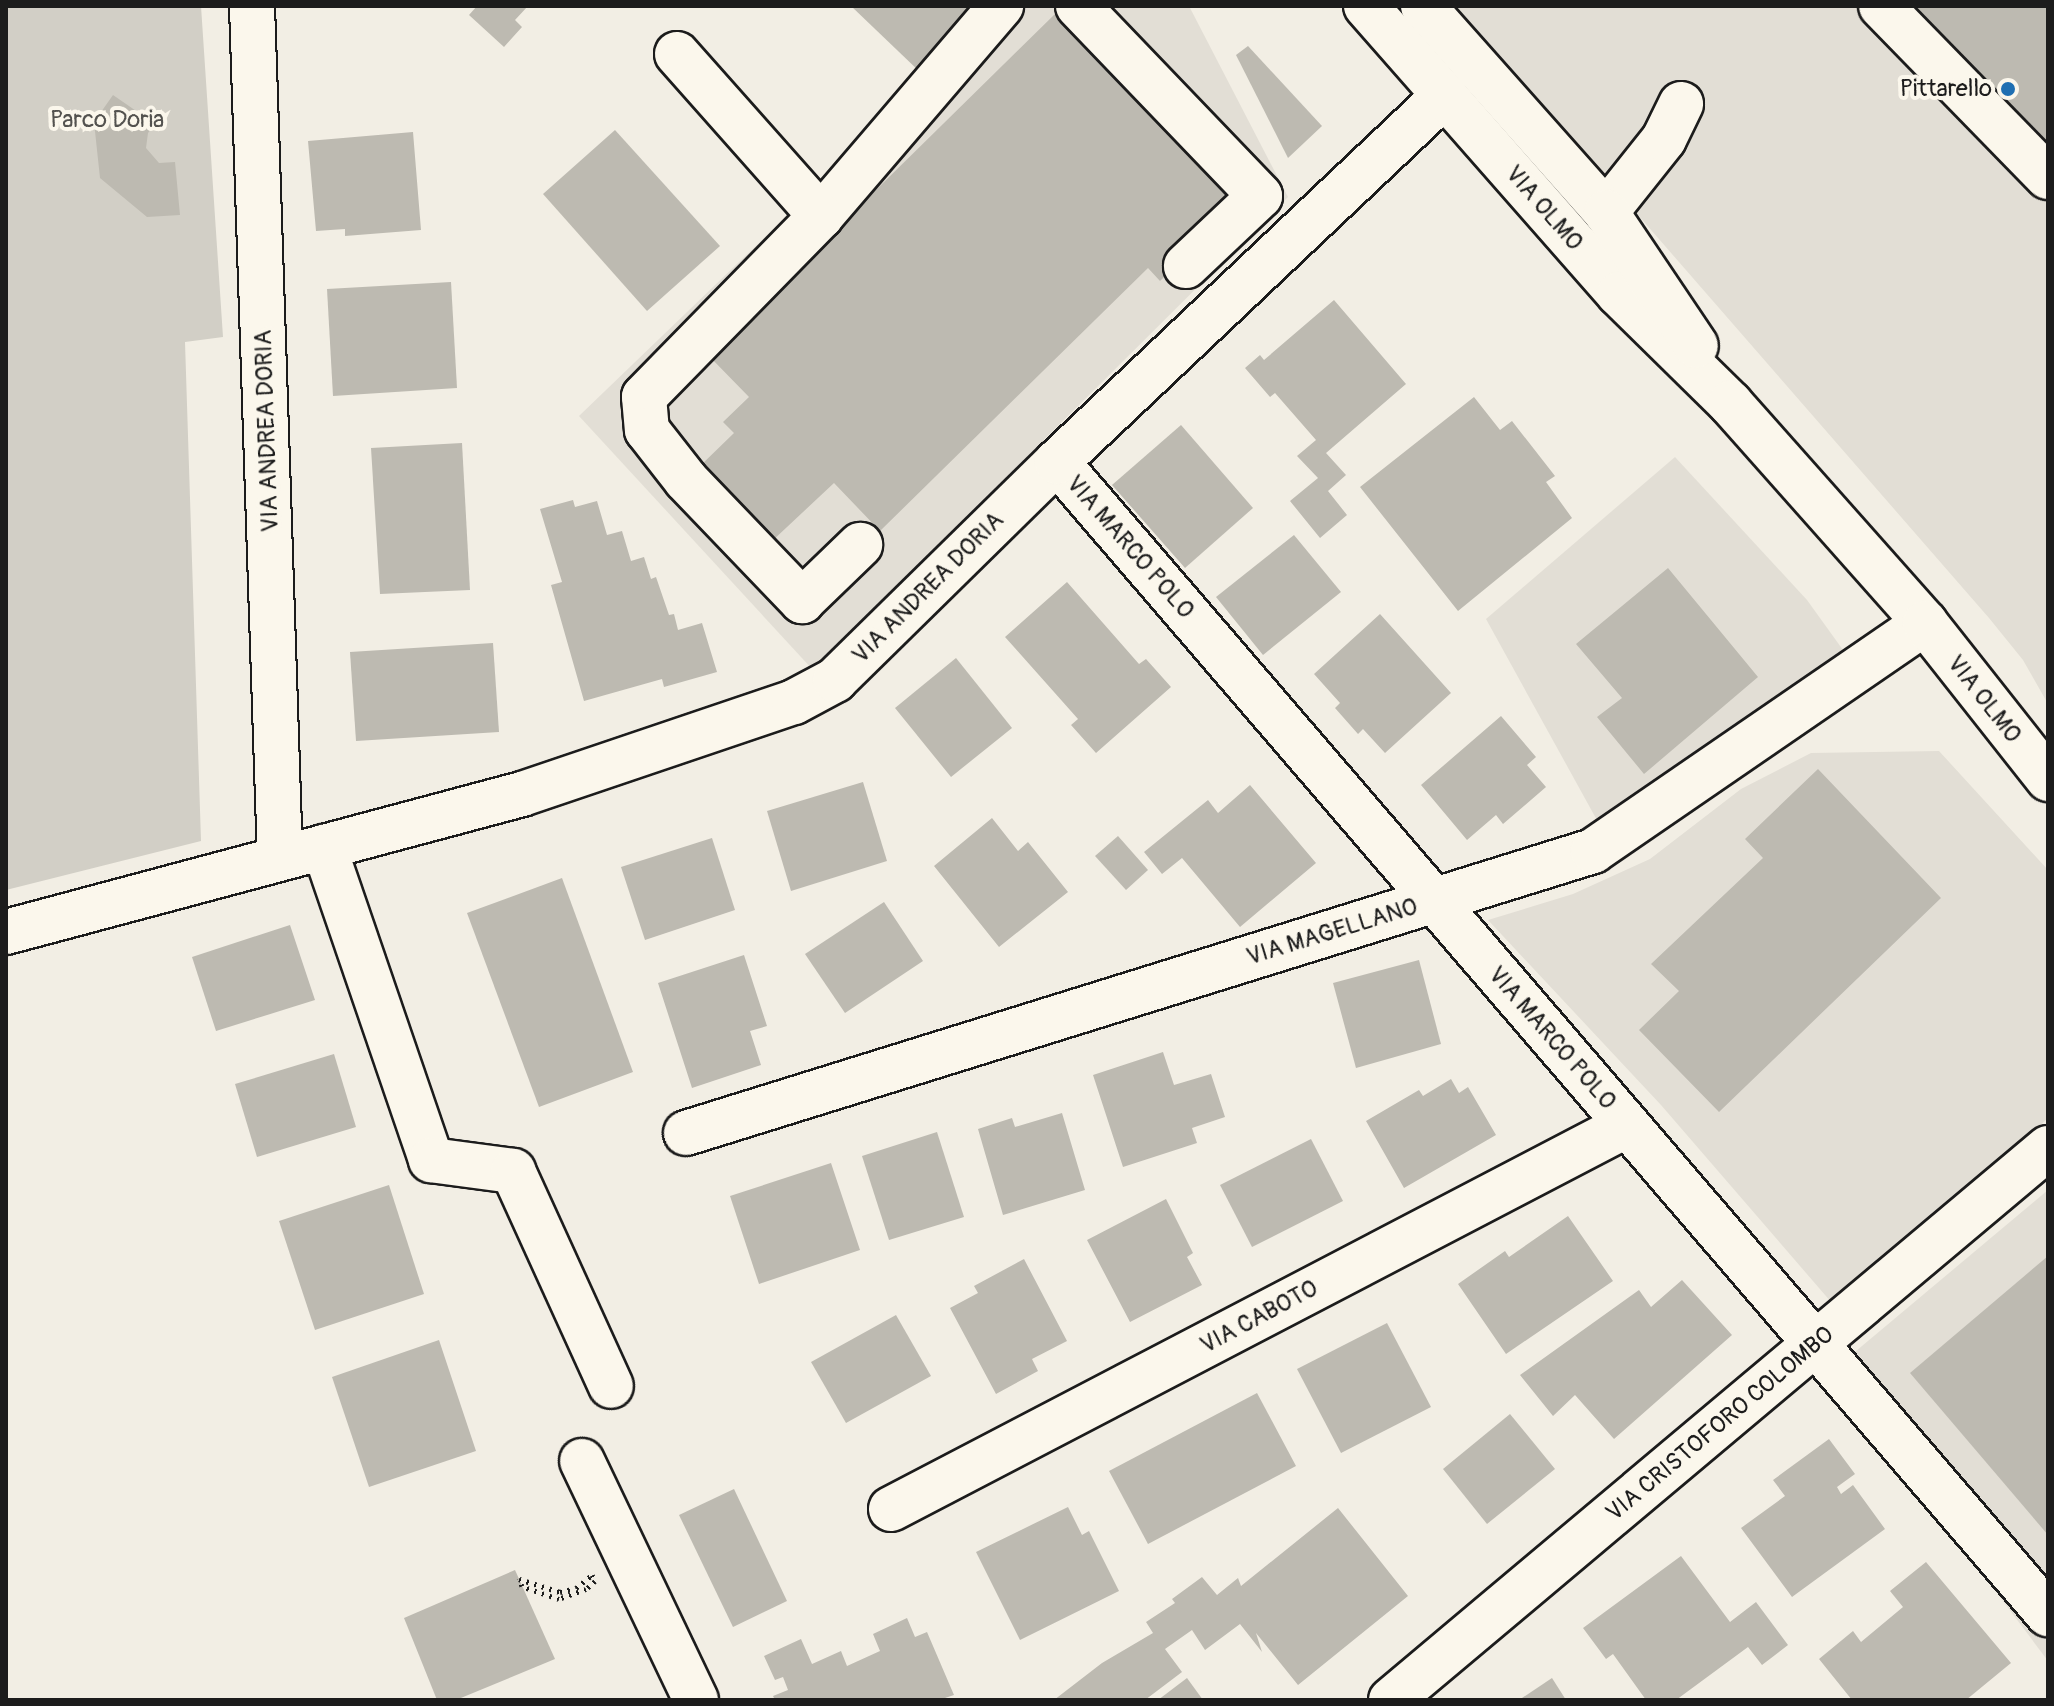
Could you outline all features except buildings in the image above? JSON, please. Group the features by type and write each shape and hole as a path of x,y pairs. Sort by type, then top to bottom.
{"street":[{"name":"VIA ANDREA DORIA","path":"252,6 280,857"},
{"path":"860,545 802,601 686,480 647,430 644,397 821,216 1001,6"},
{"path":"1078,6 1260,196 1186,266"},
{"name":"VIA OLMO","path":"1366,6 1619,294 1730,403 1925,623 2048,779"},
{"name":"VIA OLMO","path":"1423,6 1606,212 1672,306 1730,403"},
{"path":"1881,6 2048,177"},
{"path":"677,54 821,216"},
{"name":"VIA ANDREA DORIA","path":"6,932 522,794 794,702 835,680 1057,462 1445,95"},
{"path":"1606,212 1664,139 1681,104"},
{"name":"VIA MARCO POLO","path":"1057,462 2048,1614"},
{"name":"VIA MAGELLANO","path":"686,1133 1593,851 1925,623"},
{"path":"324,847 431,1160 513,1171 611,1386"},
{"name":"VIA CABOTO","path":"891,1509 1627,1125"},
{"name":"VIA CRISTOFORO COLOMBO","path":"1391,1700 2048,1148"},
{"path":"582,1461 696,1700"}],"path":[{"path":"592,1575 595,1581 579,1594 559,1599 522,1586 519,1579 560,1592 576,1588 592,1575"}],"shaded area":[{"path":"1005,6 1189,6 1288,197 813,670 579,416"},
{"path":"1456,6 2048,6 2048,704 2023,660 1989,618"},
{"path":"1675,457 1807,600 1843,650 1598,822 1486,619"},
{"path":"1939,751 2048,870 2048,1118 1838,1310 1661,1105 1488,920 1573,894 1650,859 1741,789 1811,753"},
{"path":"2048,1190 2048,1661 1831,1372"}],"green space":[{"name":"Parco Doria","path":"6,6 201,6 223,337 185,342 201,841 6,890"}],"place":[{"name":"Pittarello","path":"2008,89"}]}
